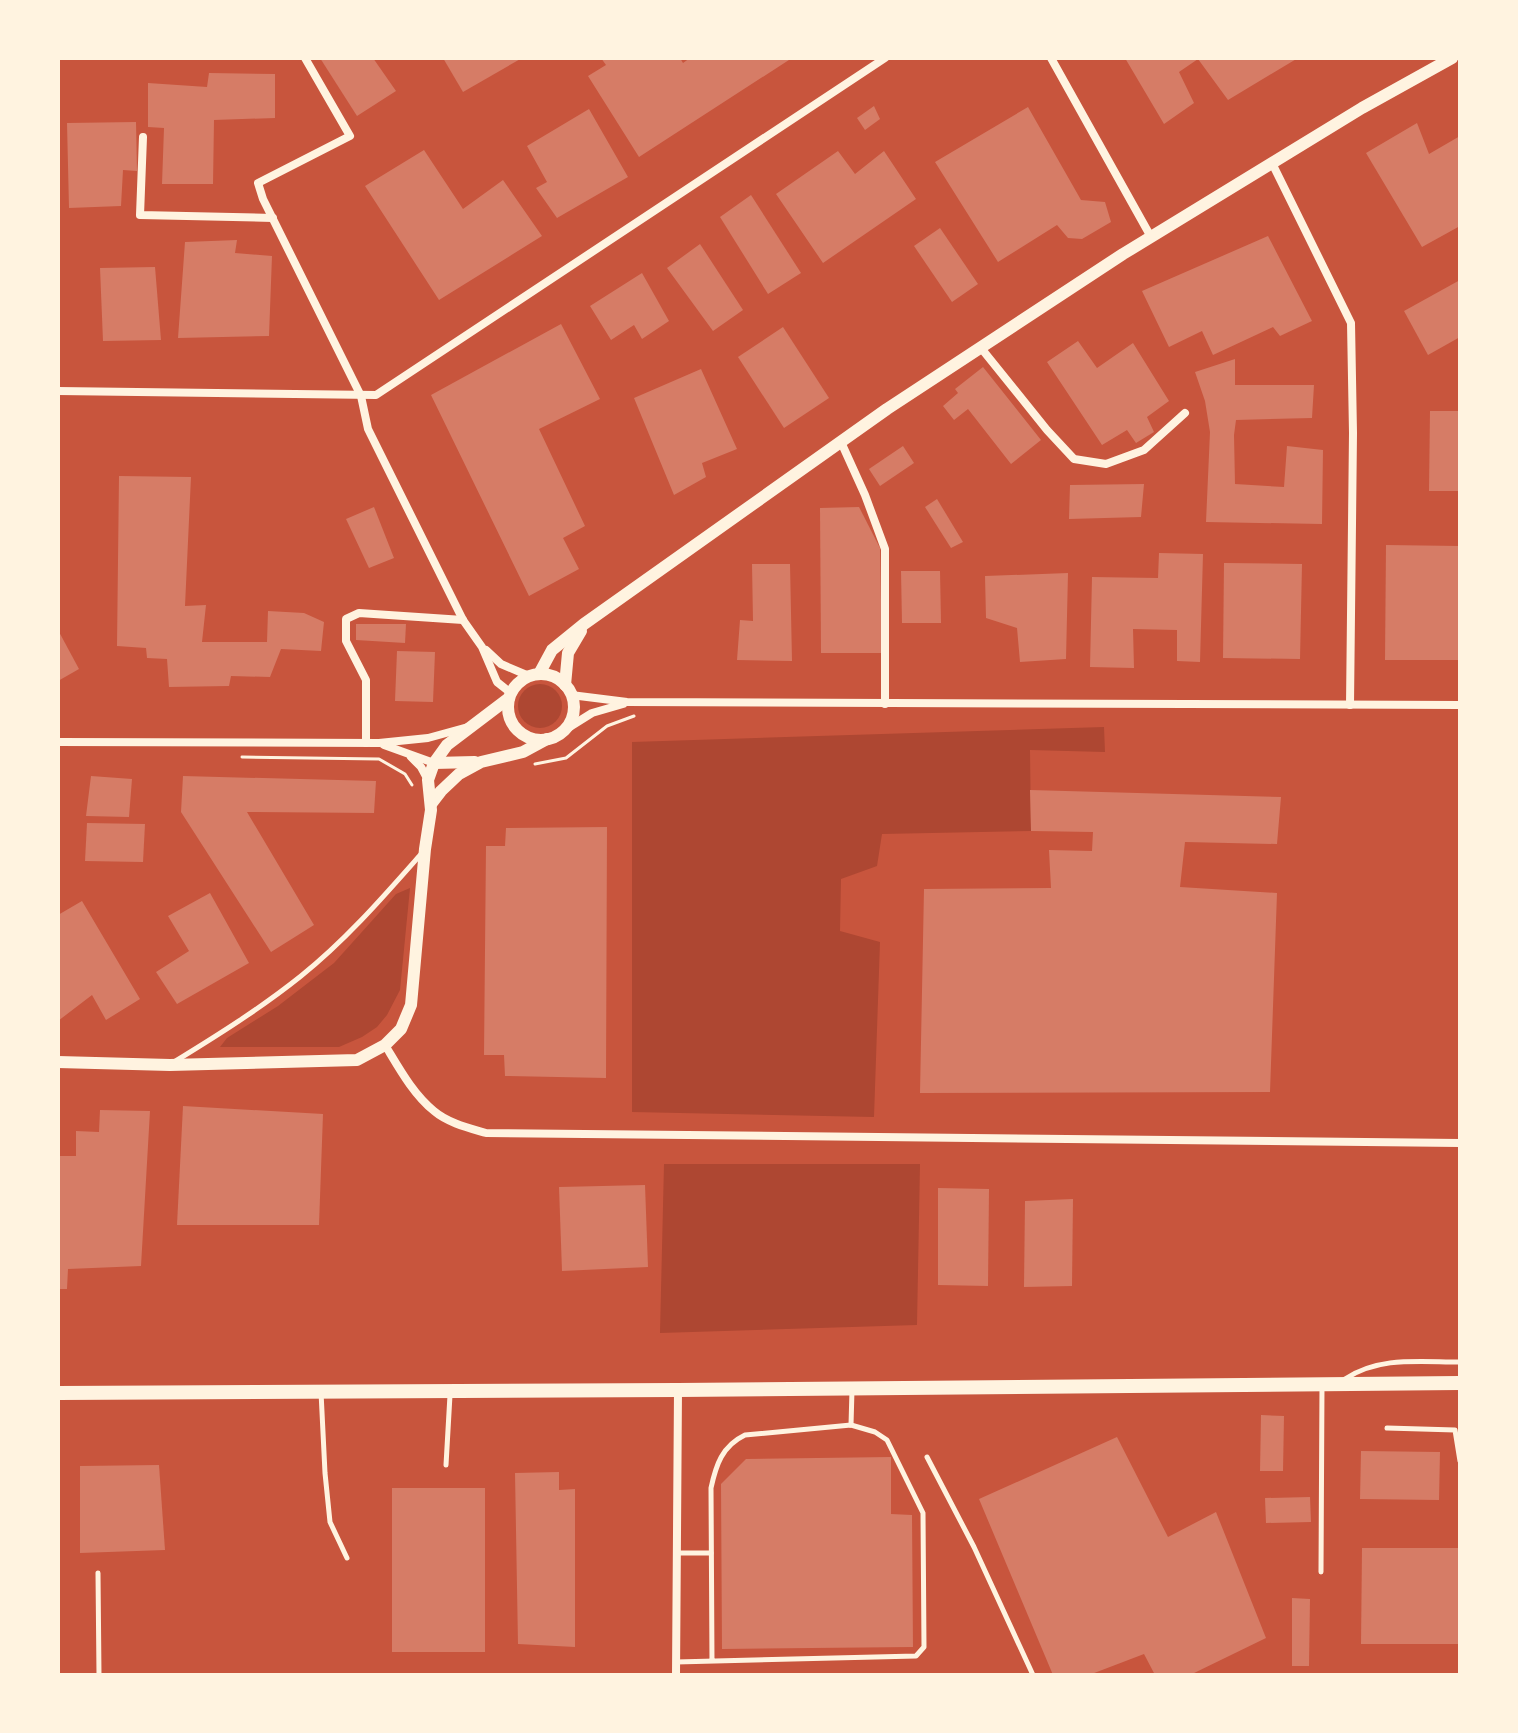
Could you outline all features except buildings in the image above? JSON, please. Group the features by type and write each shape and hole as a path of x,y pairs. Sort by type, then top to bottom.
{"main road":[{"path":"58,1393 1460,1383"}],"street":[{"path":"305,58 350,136 258,183 361,396 368,429 463,620 482,647 497,682 510,695"},
{"path":"58,391 376,395 885,58"},
{"path":"1051,58 1151,237"},
{"path":"428,780 434,763 447,745 510,695 516,686 534,675 552,650 584,624 887,409 1151,237 1362,108 1452,58"},
{"path":"143,137 140,215 273,218"},
{"path":"1272,163 1351,323 1350,705"},
{"path":"981,348 1074,459 1106,464 1144,450 1185,413"},
{"path":"841,442 885,549 885,704"},
{"path":"366,743 366,680 346,641 346,619 359,613 463,620"},
{"path":"510,695 508,709 511,720 517,730 526,736 537,739 554,736 568,726 573,705 568,690 568,653 584,624"},
{"path":"482,647 501,664 534,675 549,675 558,679 568,690 627,702 1460,705"},
{"path":"379,743 434,763 481,762 523,752 592,713 627,702"},
{"path":"58,742 379,743 428,738 470,727"},
{"path":"58,1062 170,1065 357,1060 385,1045 401,1029 411,1005 431,804 428,780 421,767 407,753"},
{"path":"431,804 459,774 481,762"},
{"path":"385,1045 408,1082 435,1112 459,1125 486,1133 1460,1143"},
{"path":"676,1675 678,1390"}],"lane":[{"path":"170,1065 253,1012 302,975 383,897 425,849"},
{"path":"1337,1384 1358,1370 1384,1362 1460,1362"},
{"path":"1321,1572 1322,1384"},
{"path":"851,1425 852,1388"},
{"path":"446,1465 450,1390"},
{"path":"321,1391 330,1522 347,1558"},
{"path":"676,1662 916,1656 924,1647 923,1513 887,1440 875,1432 851,1425 745,1435 734,1440 725,1450 716,1466 711,1488 712,1661"},
{"path":"1387,1428 1455,1430 1460,1461"},
{"path":"927,1457 974,1547 1033,1675"},
{"path":"677,1553 711,1553"},
{"path":"98,1573 99,1675"}],"path":[{"path":"524,766 566,758 607,726 638,715"},
{"path":"241,757 379,759 405,774 415,789"}],"shaded area":[{"path":"540,684 556,690 562,706 556,722 540,728 524,722 518,706 524,690"},
{"path":"1104,727 1105,752 1030,750 1031,831 882,834 877,866 841,879 840,931 880,942 874,1117 632,1112 632,742"},
{"path":"410,888 400,990 377,1027 339,1047 220,1047 227,1038 278,1006 334,963 396,894"},
{"path":"664,1164 920,1164 917,1325 660,1333"}]}
